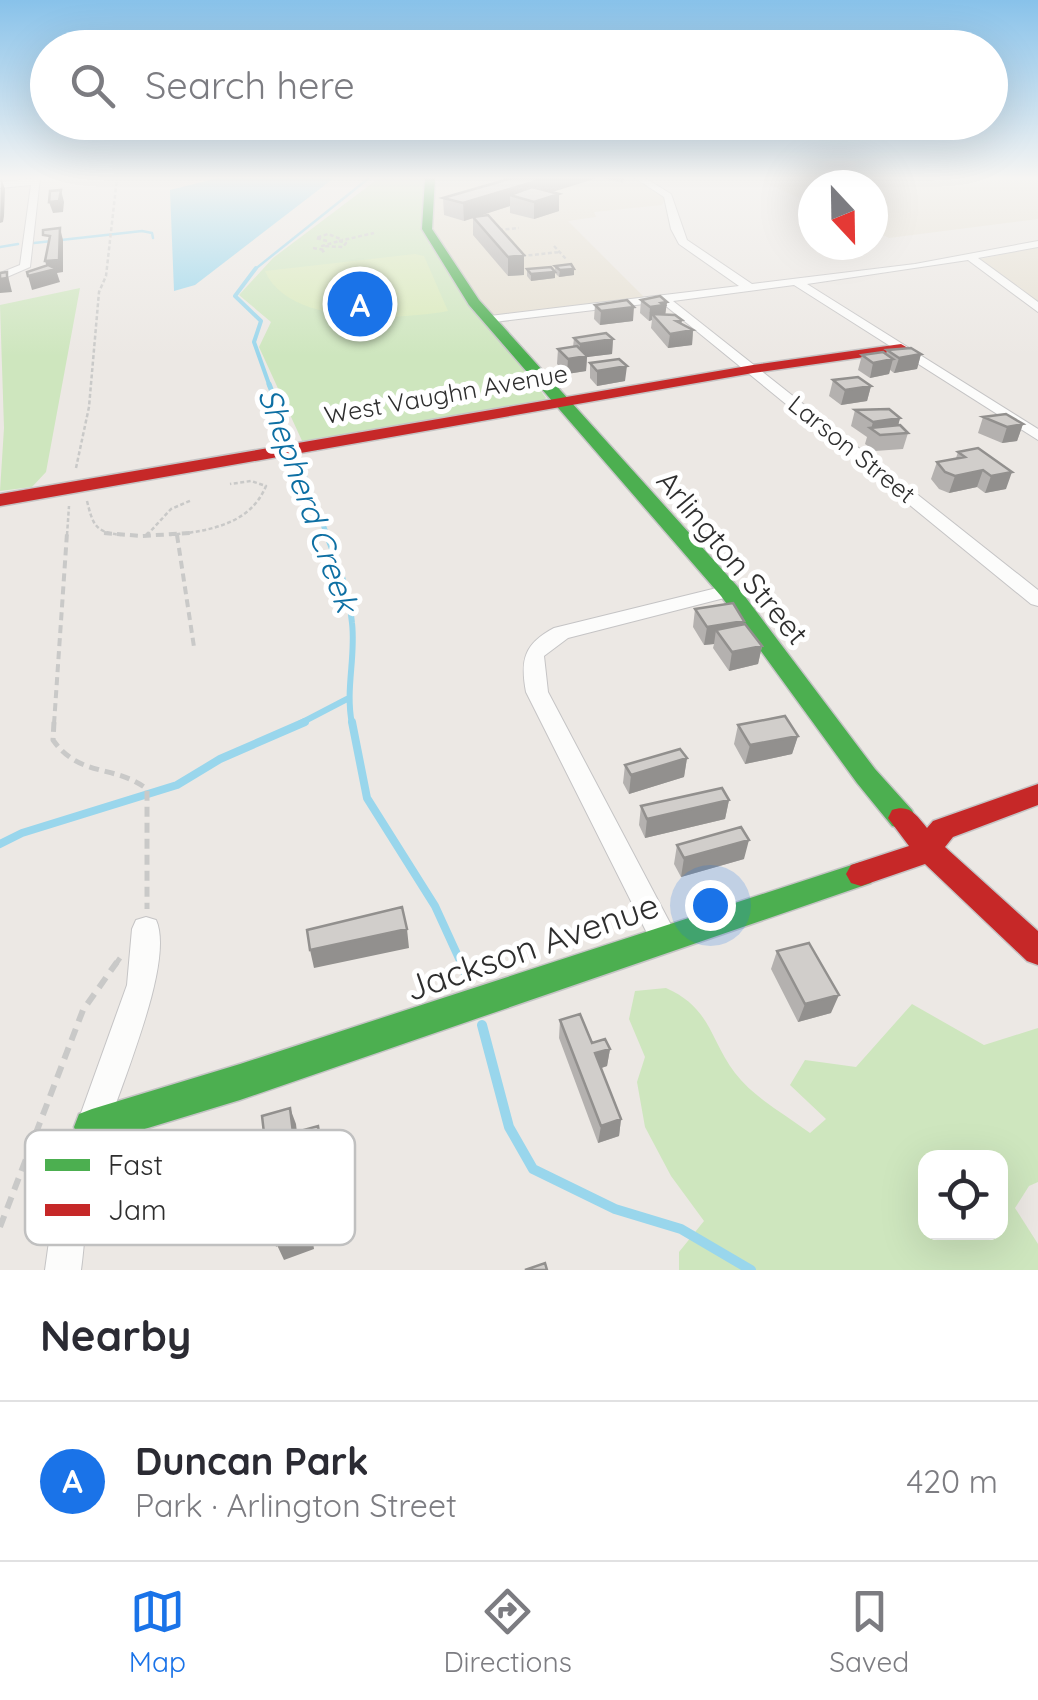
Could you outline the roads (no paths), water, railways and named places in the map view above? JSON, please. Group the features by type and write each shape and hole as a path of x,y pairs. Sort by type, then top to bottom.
{"street":[{"path":"0,276 25,267 28,237"},
{"name":"Arlington Street","path":"431,237 490,320 559,402 729,591 866,776 930,851 1038,951"},
{"path":"680,237 750,288"},
{"path":"490,320 796,282 1038,244"},
{"path":"970,257 1038,308"},
{"path":"796,282 1038,436"},
{"name":"Larson Street","path":"664,299 1038,600"},
{"name":"West Vaughn Avenue","path":"0,500 753,369 902,348"},
{"path":"665,940 537,692 533,652 542,642 643,610 729,591"},
{"name":"Jackson Avenue","path":"92,1127 240,1082 930,851 942,829 1038,794"},
{"path":"91,1130 142,985 146,930"},
{"path":"63,1270 67,1245"}],"water":[{"path":"172,237 257,237 195,285 174,291"}],"waterway":[{"path":"34,243 86,237"},
{"name":"Shepherd Creek","path":"255,269 295,237"},
{"path":"0,247 18,244"},
{"name":"Shepherd Creek","path":"255,269 235,296 261,321 254,342 270,387"},
{"name":"Shepherd Creek","path":"269,384 327,535"},
{"name":"Shepherd Creek","path":"326,533 350,611 352,724"},
{"name":"Shepherd Creek","path":"299,724 347,699"},
{"name":"Shepherd Creek","path":"0,844 22,833 177,785 220,759 305,722"},
{"path":"352,722 367,798 435,906 462,965"},
{"path":"461,962 469,980"},
{"path":"482,1025 509,1127 533,1169 615,1209 681,1229 751,1270"}],"place":[{"name":"Duncan Park","path":"360,304"}]}
